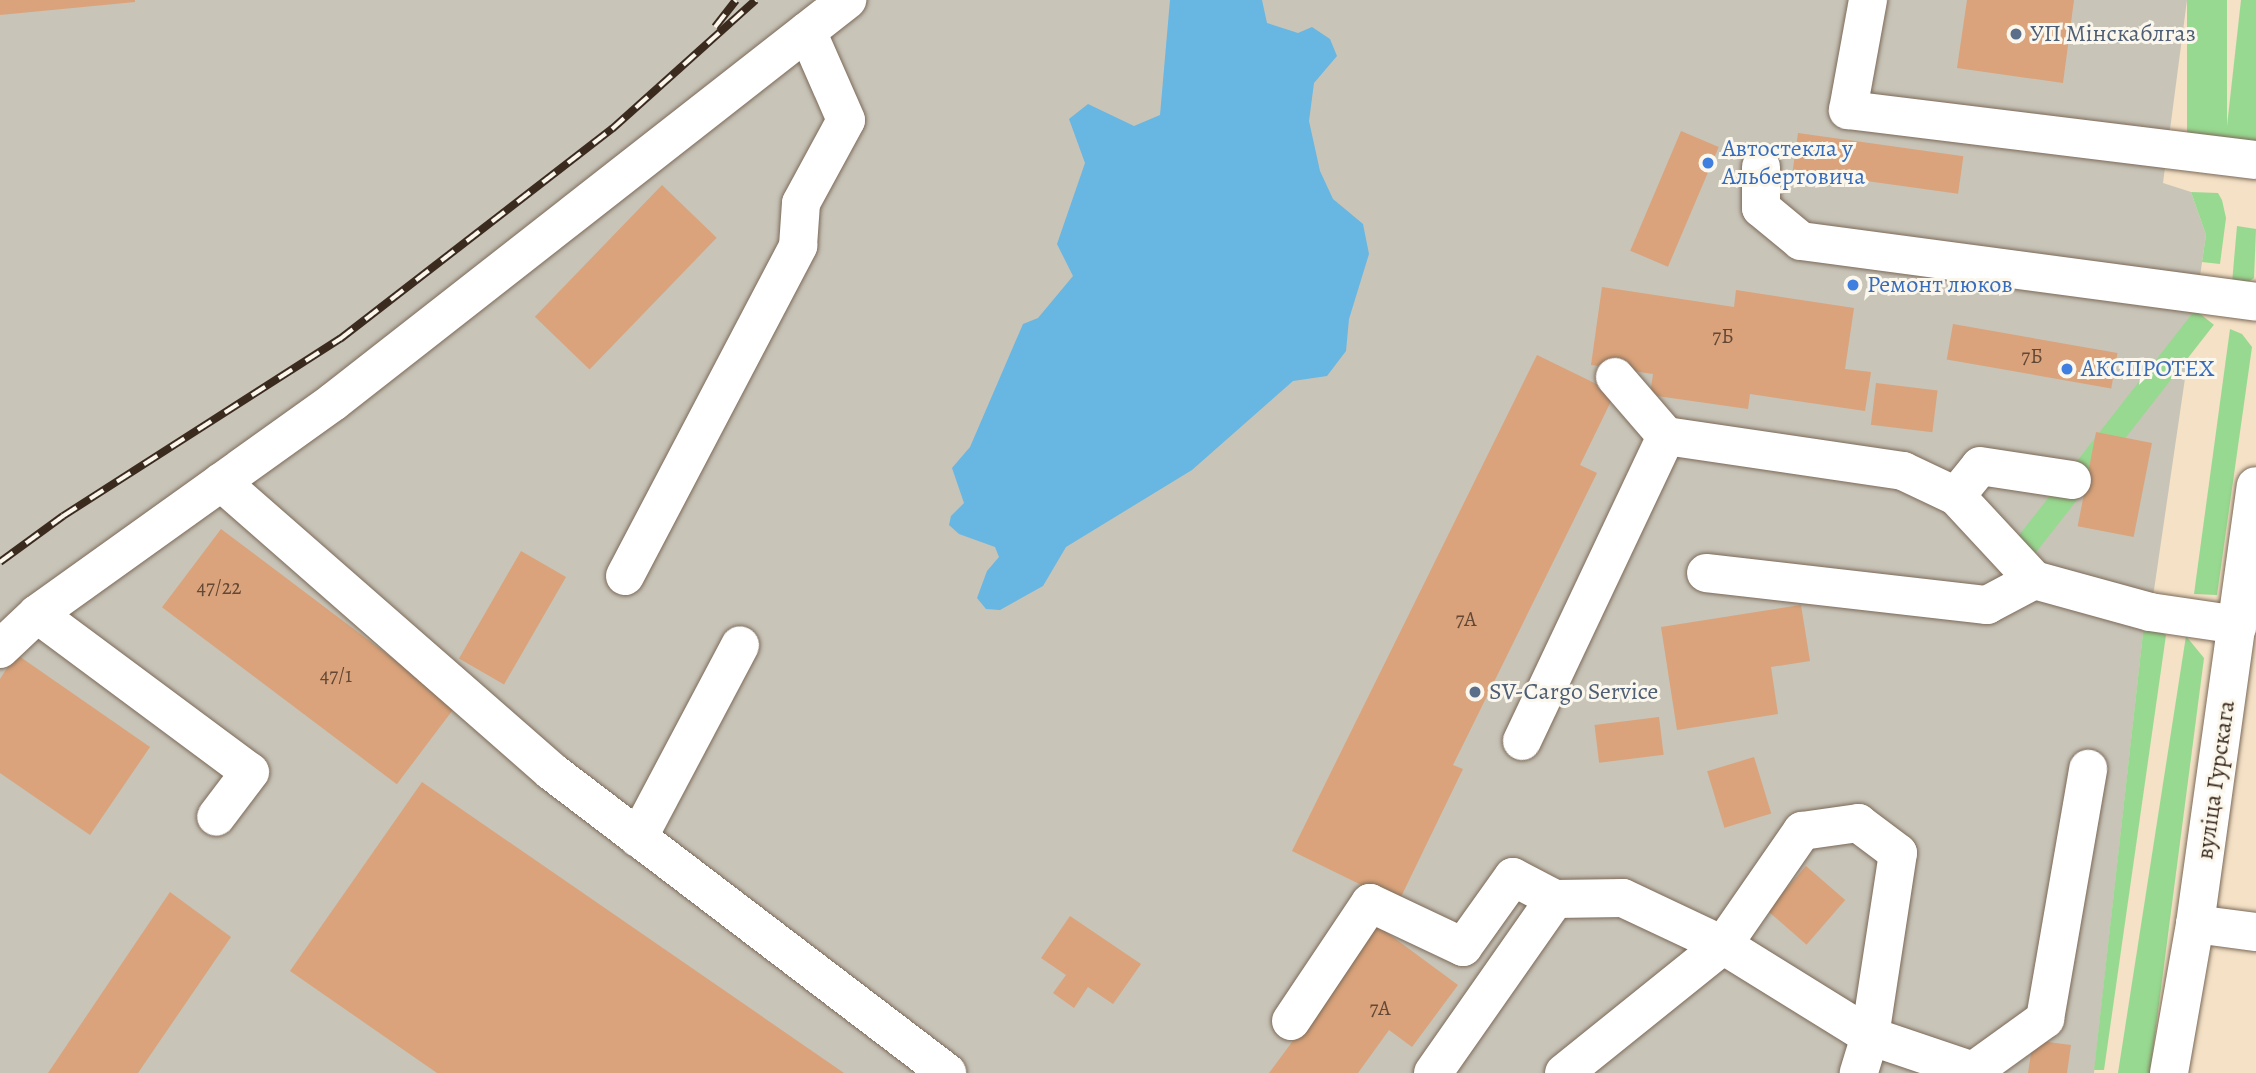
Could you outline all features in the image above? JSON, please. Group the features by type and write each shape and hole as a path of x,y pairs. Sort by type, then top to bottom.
{"main road":[{"path":"0,649 37,614 333,402 847,0"},
{"path":"1868,0 1848,110 2256,160"},
{"path":"625,576 798,246 801,203 846,120 807,31"},
{"path":"1761,167 1761,208 1801,241 2256,302"},
{"path":"1615,377 1666,436 1903,471 1956,496 2034,580 2150,612 2238,625"},
{"path":"1522,741 1666,436"},
{"path":"1956,496 1980,466 2072,480"},
{"path":"221,482 551,771 947,1073"},
{"name":"вуліца Гурскага","path":"2169,1073 2195,924 2256,486"},
{"path":"1706,573 1987,605 2034,580"},
{"path":"37,614 250,772 216,817"},
{"path":"638,838 740,645"},
{"path":"1291,1021 1370,903 1463,947 1513,877 1555,899 1623,898 1723,945 1870,1036 1976,1072 2045,1019 2088,769"},
{"path":"1564,1073 1723,945 1802,831 1858,823 1898,853 1870,1036 1859,1073"},
{"path":"1433,1073 1555,899"},
{"path":"2195,924 2256,932"}],"shaded area":[{"path":"0,0 2187,0 2163,183 2191,192 2206,235 2149,624 2143,634 2094,1073 0,1073"}],"green space":[{"path":"2187,0 2227,0 2227,138 2187,138"},
{"path":"2241,0 2256,0 2256,146 2225,144"},
{"path":"2191,192 2218,193 2222,200 2226,218 2220,264 2202,262 2206,235"},
{"path":"2237,226 2256,229 2254,278 2245,284 2232,283"},
{"path":"2195,310 2214,325 2035,554 2016,539"},
{"path":"2230,329 2242,334 2252,347 2217,595 2194,594"},
{"path":"2149,624 2166,635 2104,1070 2094,1070 2143,633"},
{"path":"2186,636 2204,658 2150,1073 2118,1073"}],"water":[{"path":"1170,0 1262,0 1267,23 1298,33 1312,27 1330,39 1337,56 1314,83 1309,121 1320,171 1333,199 1363,224 1369,254 1349,319 1346,351 1327,376 1293,381 1192,470 1066,547 1043,586 1000,610 986,609 977,598 987,571 999,557 995,547 959,534 949,525 951,516 964,503 952,468 970,447 1023,324 1038,318 1073,276 1057,244 1085,163 1069,119 1088,104 1134,126 1160,115"}],"building":[{"path":"0,0 135,0 135,2 0,15"},
{"name":"УП Мінскаблгаз","path":"1967,0 2074,0 2063,83 1957,68"},
{"path":"1681,131 1719,147 1668,267 1630,251"},
{"path":"1798,133 1963,156 1958,194 1793,171"},
{"path":"662,185 717,238 590,369 535,317"},
{"path":"1602,287 1734,307 1736,290 1854,308 1845,369 1871,372 1865,411 1750,394 1748,409 1650,395 1653,374 1591,365"},
{"path":"1953,324 2117,353 2111,388 1947,359"},
{"path":"1537,355 1615,393 1580,465 1597,473 1453,765 1463,769 1398,903 1292,851"},
{"path":"1876,383 1938,391 1932,432 1871,425"},
{"path":"2096,432 2152,443 2134,537 2078,526"},
{"path":"221,529 456,706 397,784 162,607"},
{"path":"521,551 566,577 504,684 459,658"},
{"path":"1801,605 1810,661 1771,667 1778,714 1677,730 1661,627"},
{"path":"16,654 150,747 90,835 0,773 0,679"},
{"path":"1659,717 1664,755 1599,763 1594,725"},
{"path":"1754,757 1771,813 1724,828 1707,771"},
{"path":"422,782 844,1073 437,1073 290,971"},
{"path":"1806,866 1845,900 1807,945 1767,911"},
{"path":"170,892 231,937 138,1073 48,1073"},
{"path":"1070,916 1141,964 1113,1004 1088,987 1074,1008 1053,993 1066,975 1041,958"},
{"path":"1378,926 1458,985 1412,1047 1389,1030 1358,1073 1269,1073"},
{"path":"2033,1040 2071,1045 2067,1073 2028,1073"}],"railway":[{"path":"715,27 736,0"},
{"path":"0,562 63,516 340,339 612,129 756,0"}],"place":[{"name":"УП Мінскаблгаз","path":"2016,34"},
{"name":"Автостекла у Альбертовича","path":"1708,163"},
{"name":"Ремонт люков","path":"1853,285"},
{"name":"АКСПРОТЕХ","path":"2067,369"},
{"name":"SV-Cargo Service","path":"1475,692"}]}
